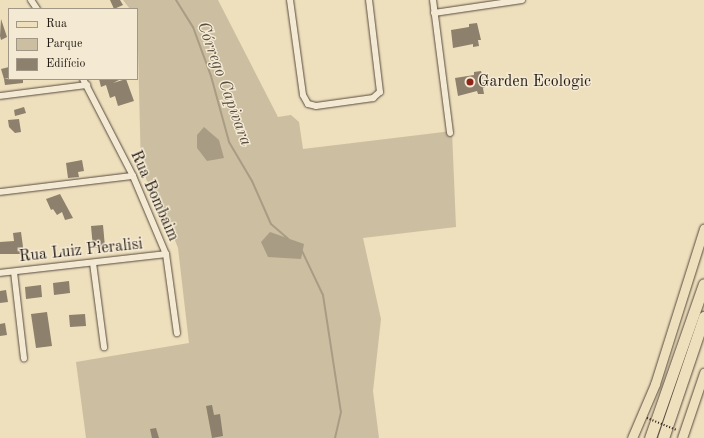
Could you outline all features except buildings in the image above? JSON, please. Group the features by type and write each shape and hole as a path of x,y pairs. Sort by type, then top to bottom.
{"highway":[{"path":"650,438 704,284"},
{"path":"663,438 704,316"}],"main road":[{"path":"632,438 655,384 704,229"},
{"path":"680,434 704,373"}],"street":[{"path":"290,0 303,95 308,104 316,106 377,96 380,88 369,0"},
{"path":"433,0 450,133"},
{"path":"434,12 522,0"},
{"name":"Rua Bombaim","path":"84,80 133,176 166,254 177,332"},
{"path":"0,96 87,85"},
{"path":"0,192 133,176"},
{"name":"Rua Luiz Pieralisi","path":"0,273 166,254"},
{"path":"93,263 104,347"},
{"path":"14,272 24,358"}],"path":[{"path":"647,418 680,434"}],"green space":[{"path":"123,0 218,0 278,117 291,115 299,122 303,149 452,131 456,227 363,238 381,319 373,391 379,438 86,438 76,362 189,343 178,248 162,207 141,170 138,8 129,8"}],"shaded area":[{"path":"204,127 219,140 224,158 207,161 197,148 197,135"},
{"path":"270,232 304,244 301,259 268,257 261,242"}],"waterway":[{"name":"Córrego Capivara","path":"176,0 193,27 211,76 229,142 252,181 271,224 288,239"},
{"name":"Córrego Capivara","path":"302,251 323,295 341,412 335,438"}],"place":[{"name":"Garden Ecologic","path":"470,82"}]}
